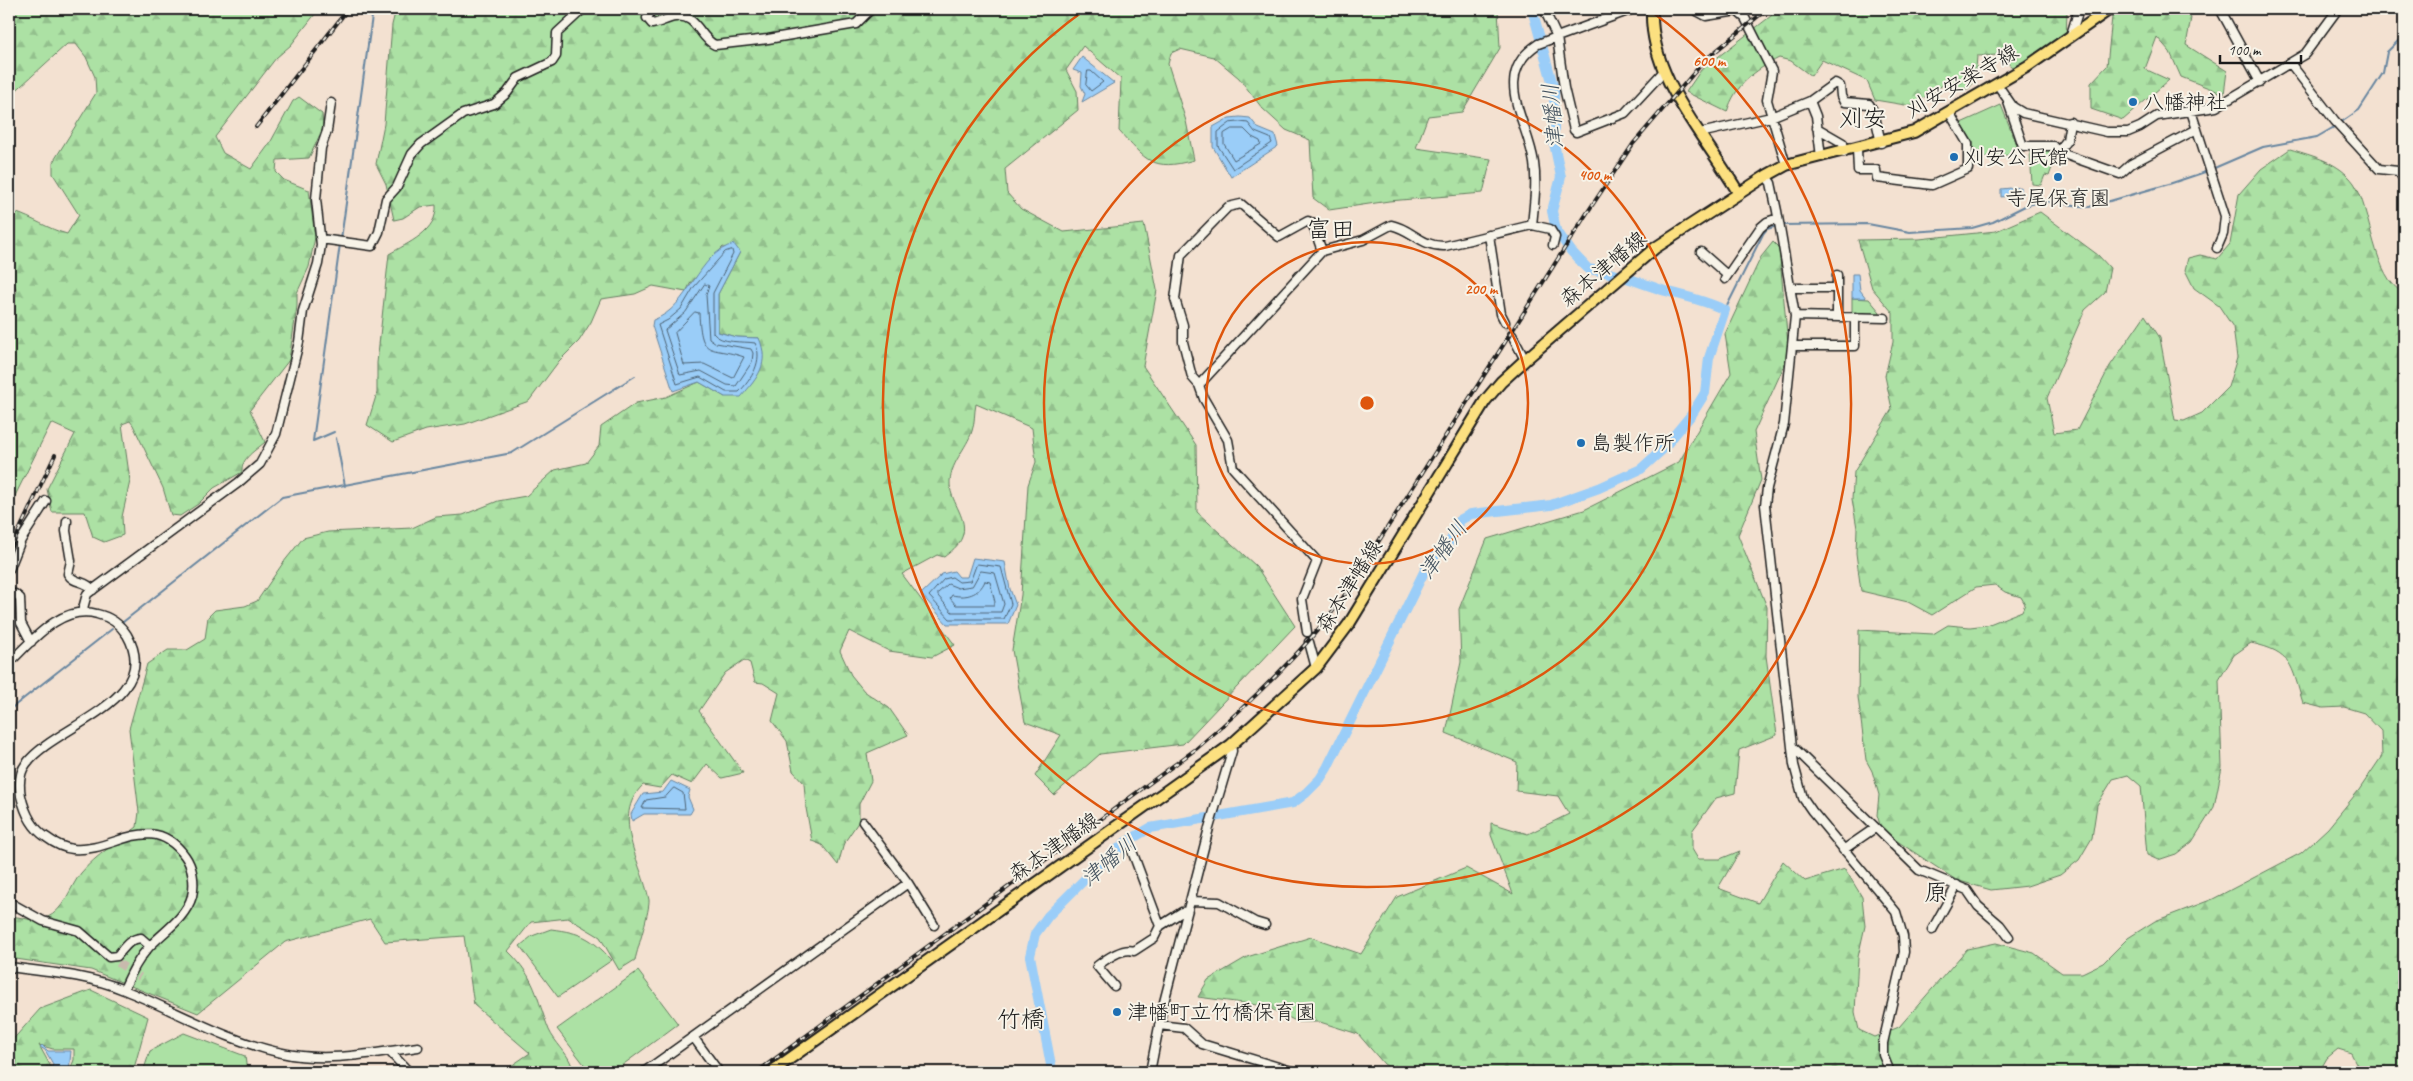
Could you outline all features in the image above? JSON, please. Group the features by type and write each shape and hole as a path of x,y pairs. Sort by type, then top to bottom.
{"main road":[{"path":"1652,9 1654,42 1664,71 1700,133 1739,194"},
{"name":"刈安安楽寺線","path":"1739,194 1766,176 1786,166 1881,143 1914,132 1997,84 2070,38 2110,9"},
{"name":"森本津幡線","path":"771,1072 1231,744 1316,668 1348,624 1485,401 1525,360 1629,268 1655,248 1739,194"}],"street":[{"path":"321,239 372,246 379,232 386,199 396,187 412,154 421,144 463,114 494,104 507,93 518,78 552,62 556,56 556,33 583,9"},
{"path":"652,9 647,18 652,24 675,17 684,18 695,22 708,42 715,44 768,39 856,24 871,9"},
{"path":"1544,9 1554,38 1564,88 1576,132 1625,113 1664,71"},
{"path":"1532,225 1534,163 1514,89 1518,65 1528,51 1554,38 1633,9"},
{"path":"1693,9 1706,16 1737,11 1743,14 1772,71 1767,100 1786,166"},
{"path":"2070,38 2079,9"},
{"path":"2220,9 2260,82"},
{"path":"2008,102 2023,113 2070,122 2107,132 2128,132 2140,128 2157,116 2216,107 2260,82 2305,54 2338,9"},
{"path":"2290,63 2338,125 2379,169 2398,171 2404,179"},
{"path":"1700,133 1771,118 1810,101 1823,93 1831,84 1837,83 1840,86 1844,102 1869,104 1874,112 1881,143"},
{"path":"1997,84 2008,102 2014,125 2023,146 2053,146 2058,152 2120,174 2131,164 2197,129"},
{"path":"1810,101 1816,116 1820,157"},
{"path":"82,612 87,594 218,500 260,464 276,434 299,342 303,311 318,264 321,239 316,199 321,148 327,131 331,103"},
{"path":"2191,111 2226,216 2224,234 2217,248"},
{"path":"1857,149 1858,170 1876,170 1877,178 1932,185 1968,169 1968,144 1949,112"},
{"path":"2058,152 2067,140 2070,122"},
{"path":"1817,128 1844,143 1844,152"},
{"path":"1766,176 1771,182 1795,316 1784,424 1767,488 1765,505 1792,746 1797,781 1804,798 1843,850 1896,912 1903,936 1904,952 1883,1043 1882,1055 1890,1072"},
{"path":"1307,632 1302,599 1317,561 1314,555 1233,468 1228,440 1192,376 1183,342 1183,325 1175,299 1181,255 1228,207 1241,204 1279,237 1308,222 1312,223 1322,251"},
{"path":"1701,252 1726,277 1760,228 1768,222 1779,223"},
{"path":"1199,386 1322,251 1363,240 1391,225 1398,226 1432,246 1445,246 1532,225 1550,229 1555,237 1553,245"},
{"path":"1488,235 1501,314 1506,322"},
{"path":"1837,275 1837,317"},
{"path":"1790,288 1837,288"},
{"path":"1795,316 1886,318"},
{"path":"1792,346 1855,346 1855,317"},
{"path":"1512,335 1525,360"},
{"path":"9,570 21,540 46,500"},
{"path":"67,520 66,531 70,561 68,574 73,580 86,583 93,590"},
{"path":"9,594 14,594 20,598 21,623 31,642"},
{"path":"9,663 31,642 60,619 82,612 106,616 115,621 125,632 130,642 134,656 133,672 128,686 119,696 36,753 25,765 19,780 21,797 35,828 63,847 89,848 141,834 166,839 181,851 192,870 194,886 186,909 137,961 124,989"},
{"path":"1309,642 1316,668"},
{"path":"1150,1072 1159,1025 1190,900 1232,751 1231,744"},
{"path":"1792,746 1919,870 1967,890 1978,906 2000,925 2009,936"},
{"path":"863,822 908,883 934,925"},
{"path":"1843,850 1875,828"},
{"path":"1132,851 1160,926"},
{"path":"644,1072 908,883"},
{"path":"1932,930 1957,885"},
{"path":"1190,900 1219,902 1255,922 1265,925"},
{"path":"9,902 43,921 79,931 109,957 117,956 129,941 135,938 141,938 150,946"},
{"path":"1114,986 1097,966 1109,960 1115,953 1129,949 1134,952 1154,938 1160,926 1182,912 1187,912"},
{"path":"9,967 45,972 124,989 200,1025 244,1042 283,1054 309,1057 330,1056 418,1047"},
{"path":"1159,1025 1184,1028 1202,1044 1296,1072"},
{"path":"694,1038 718,1072"},
{"path":"389,1051 409,1072"}],"green space":[{"path":"9,9 319,9 291,45 276,58 215,137 223,153 251,169 270,143 293,101 299,97 322,114 323,128 309,158 277,160 276,172 284,180 309,190 315,237 309,267 297,293 297,306 289,360 250,410 265,442 246,459 242,472 214,488 198,504 180,516 171,515 163,488 133,425 130,421 122,424 130,481 122,517 123,535 104,542 93,537 85,512 52,512 47,489 75,434 51,423 9,508 9,303 13,301 17,291 11,278 9,278 9,214 14,212 67,234 79,215 53,174 53,162 96,93 95,77 86,57 76,44 67,44 9,97"},
{"path":"396,9 1498,9 1500,48 1462,112 1428,116 1416,148 1491,159 1483,193 1389,201 1329,210 1313,198 1310,140 1286,130 1262,108 1239,78 1214,57 1180,49 1171,53 1168,64 1186,121 1194,160 1168,165 1159,164 1144,156 1119,131 1121,79 1083,46 1066,70 1077,91 1078,110 1005,169 1007,193 1021,209 1064,232 1144,224 1157,290 1143,366 1196,445 1197,512 1256,566 1295,626 1183,744 1100,754 1054,795 1035,776 1061,735 1025,722 1012,650 1021,595 1028,485 1036,462 1032,428 976,404 974,425 970,437 955,463 950,477 951,492 962,517 964,530 961,540 944,557 937,555 902,574 955,645 932,657 889,651 849,631 840,651 851,675 864,691 889,708 908,735 867,753 871,781 859,804 859,821 844,843 838,865 822,845 812,841 804,783 793,771 787,741 772,721 779,693 763,683 755,682 750,663 744,660 725,673 699,711 743,773 722,778 707,764 692,784 672,775 660,788 643,785 633,798 629,811 631,841 649,900 646,920 635,960 619,970 600,937 568,918 531,922 508,951 530,979 549,1030 572,1066 564,1072 509,1072 511,1066 530,1053 474,1005 464,936 385,942 370,919 285,942 198,1013 91,970 9,958 9,917 41,920 58,910 87,866 137,827 139,812 129,729 147,664 168,650 187,650 205,639 208,617 215,610 245,606 257,601 303,538 328,532 412,528 436,517 463,515 498,501 526,496 555,470 586,463 599,446 601,427 636,403 666,397 699,382 725,397 759,338 736,337 718,332 718,294 740,252 723,247 690,284 686,292 653,286 635,294 601,299 591,322 579,341 559,361 529,401 465,424 426,430 393,442 367,425 377,393 377,363 389,254 413,241 427,229 435,214 436,205 420,207 403,218 394,220 386,184 376,164 384,124 392,25"},
{"path":"1780,9 2070,9 2067,12 2066,37 2014,69 1999,55 1977,56 1975,81 1968,89 1943,85 1911,106 1875,100 1867,81 1822,60 1811,76 1791,61 1779,58 1747,79 1735,94 1727,112 1686,92 1701,70"},
{"path":"2123,9 2184,9 2191,18 2186,45 2227,71 2224,94 2181,77 2170,52 2157,37 2145,69 2169,80 2123,120 2091,109 2091,83 2107,66 2112,17"},
{"path":"2001,105 2017,145 2010,155 1973,158 1973,142 1961,123"},
{"path":"2031,148 2051,149 2056,156 2049,176 2045,175 2041,185 2032,184"},
{"path":"2290,149 2316,157 2333,165 2354,183 2365,209 2379,259 2394,285 2404,293 2404,1072 2358,1072 2358,1067 2351,1053 2338,1049 2327,1058 2319,1072 1396,1072 1384,1064 1358,1034 1320,1022 1298,1022 1265,1006 1198,997 1208,980 1247,957 1311,937 1361,954 1397,897 1466,868 1513,894 1491,835 1491,823 1528,834 1569,814 1558,796 1516,791 1517,762 1446,733 1461,662 1459,609 1487,539 1584,510 1679,462 1731,373 1725,334 1761,257 1773,242 1779,248 1789,355 1754,432 1761,480 1738,535 1767,607 1766,656 1777,735 1739,750 1735,793 1716,798 1692,831 1692,849 1698,859 1720,859 1740,851 1718,888 1758,903 1783,861 1805,881 1845,869 1862,897 1865,926 1858,957 1855,1012 1859,1030 1874,1037 1899,1027 1967,949 1996,943 2034,953 2062,973 2082,973 2103,963 2128,938 2155,921 2213,899 2301,853 2328,828 2359,790 2382,756 2381,731 2364,713 2344,707 2323,708 2303,703 2296,679 2283,656 2275,651 2251,643 2234,655 2219,680 2222,767 2214,807 2192,842 2176,854 2158,860 2147,855 2141,786 2128,775 2113,779 2097,805 2092,838 2079,860 2060,875 2027,886 1991,890 1956,880 1882,831 1877,815 1879,795 1872,771 1866,760 1858,697 1859,630 1933,634 1948,625 1970,627 1987,625 2022,611 2025,604 2021,597 2005,592 1995,585 1976,587 1932,615 1908,602 1861,591 1856,553 1857,528 1852,499 1854,472 1892,409 1885,376 1893,342 1893,313 1872,288 1858,240 1919,239 1996,231 2040,212 2098,255 2110,268 2105,292 2085,310 2047,398 2054,433 2077,430 2110,366 2145,315 2160,338 2175,420 2184,421 2202,413 2228,387 2237,358 2233,327 2219,306 2194,288 2185,270 2188,258 2200,255 2217,259 2230,244 2239,194 2261,169"},
{"path":"1852,298 1869,299 1880,312 1879,314 1852,314"},
{"path":"551,929 571,932 585,937 598,946 612,960 558,997 520,946 532,936"},
{"path":"638,971 678,1024 613,1072 590,1072 557,1029"},
{"path":"91,990 148,1017 133,1072 71,1072 74,1049 53,1049 39,1045 51,1067 42,1072 14,1072 17,1061 9,1052 9,1044 40,1009"},
{"path":"184,1033 245,1056 247,1072 143,1072 150,1051"}],"water":[{"path":"1082,57 1114,83 1082,102 1085,94 1081,86 1082,73 1073,70"},
{"path":"1229,118 1250,118 1258,128 1275,135 1278,146 1231,177 1213,147 1213,127"},
{"path":"2021,187 2022,195 2016,196 2016,201 2008,201 2008,196 2001,197 2001,189"},
{"path":"734,244 740,252 718,294 718,332 736,337 759,338 762,347 763,363 753,383 741,397 725,397 699,382 673,391 652,326 653,320 666,314 676,304 711,258 721,249"},
{"path":"1852,274 1858,274 1860,290 1866,298 1852,298"},
{"path":"973,558 1005,562 1010,589 1016,605 1008,624 947,624 921,594 942,574 954,571 959,577 967,577"},
{"path":"671,781 690,790 688,797 693,809 690,814 644,814 632,821 631,814 643,794 663,792"},
{"path":"42,1045 48,1051 71,1051 69,1072 50,1072 53,1064 45,1050 40,1047"}],"waterway":[{"path":"341,239 373,9"},
{"name":"津幡川","path":"1051,1072 1030,956 1035,934 1048,916 1126,842 1150,828 1293,803 1306,793 1320,779 1327,768 1425,570 1437,553 1451,540 1460,520 1471,514 1551,505 1599,488 1641,469 1662,450 1692,414 1705,393 1709,358 1725,310 1617,275 1588,269 1571,251 1556,230 1552,211 1561,177 1554,143 1554,89 1532,9"},
{"path":"2340,123 2359,110 2383,73 2387,52 2404,35"},
{"path":"2212,169 2263,147 2317,137 2336,126"},
{"path":"1782,225 1868,224 1910,232 1972,228 1993,222 2025,206 2043,201 2089,207 2208,171"},
{"path":"1725,310 1763,234 1767,229 1777,226"},
{"path":"334,432 313,441 340,244"},
{"path":"123,622 282,497 512,453 635,376"},
{"path":"336,438 345,486"},
{"path":"9,710 112,629"}],"tunnel":[{"path":"1505,322 1512,335"},
{"path":"118,963 140,977"}],"railway":[{"path":"256,127 348,9"},
{"path":"757,1072 1196,749 1274,678 1309,640 1342,599 1587,213 1633,144 1705,60 1767,9"},
{"path":"9,552 55,455"}],"place":[{"name":"八幡神社","path":"2133,102"},
{"name":"刈安公民館","path":"1954,157"},
{"name":"寺尾保育園","path":"2058,177"},
{"name":"島製作所","path":"1581,443"},
{"name":"津幡町立竹橋保育園","path":"1117,1012"}],"district":[{"name":"刈安","path":"1863,118"},
{"name":"富田","path":"1331,229"},
{"name":"原","path":"1936,892"},
{"name":"竹橋","path":"1021,1019"}]}
